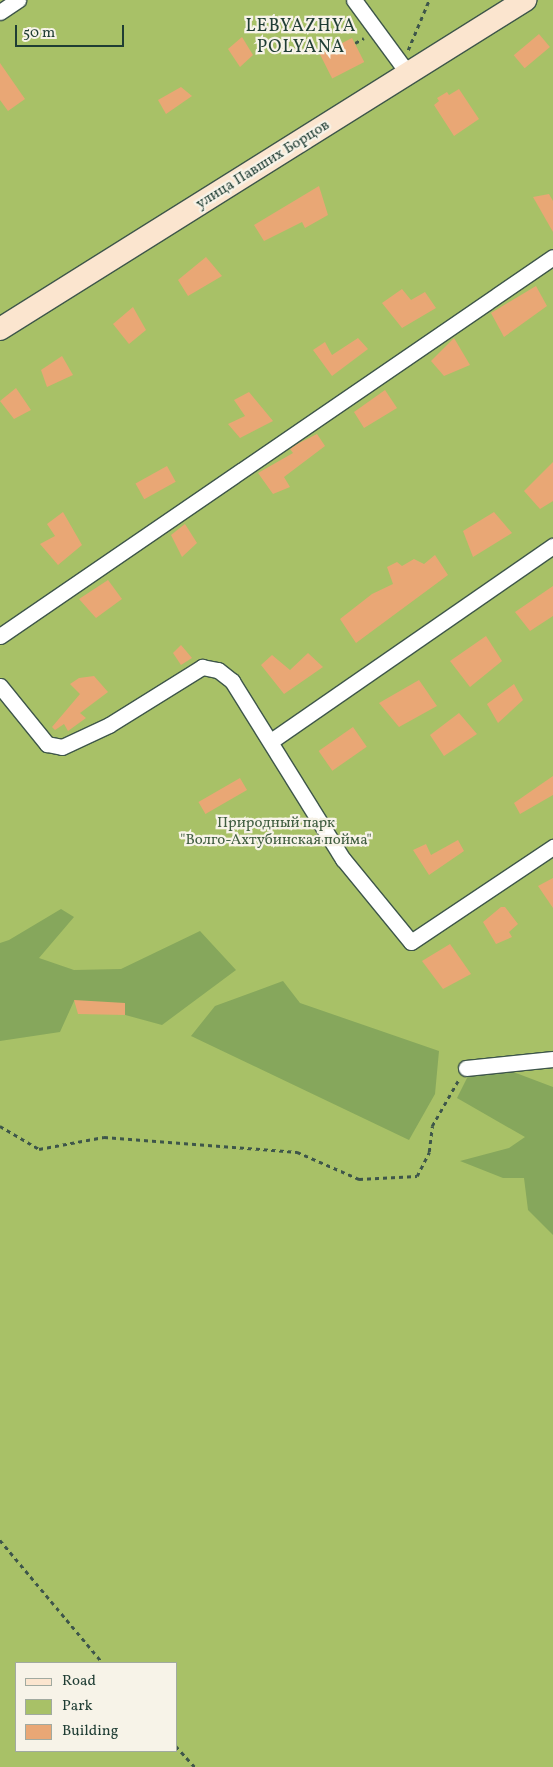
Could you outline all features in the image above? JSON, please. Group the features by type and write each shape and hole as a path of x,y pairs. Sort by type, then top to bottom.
{"street":[{"path":"0,12 18,0"},
{"path":"354,0 405,70"},
{"name":"улица Павших Борцов","path":"0,329 405,70 525,0"},
{"path":"0,636 553,257"},
{"path":"271,741 553,546"},
{"path":"0,686 15,708 47,744 62,747 109,725 202,666 218,670 232,681 343,859 411,942 553,847"},
{"path":"466,1068 553,1059"}],"path":[{"path":"405,70 429,0"},
{"path":"0,1126 39,1150 104,1137 297,1152 359,1179 418,1176 428,1152 432,1126 466,1068"},
{"path":"0,1540 102,1662"},
{"path":"178,1748 195,1767"}],"green space":[{"name":"Природный парк \"Волго-Ахтубинская пойма\"","path":"0,0 553,0 553,1767 0,1767"},
{"path":"61,909 74,917 39,958 74,970 121,969 200,931 236,970 162,1025 74,1001 60,1032 0,1041 0,943 9,940"},
{"path":"283,981 300,1003 439,1051 435,1094 409,1140 191,1036 215,1006"},
{"path":"495,1065 553,1087 553,1235 528,1210 524,1178 503,1178 460,1161 509,1148 525,1137 457,1098 469,1074"}],"building":[{"path":"539,34 550,47 525,68 514,55"},
{"path":"242,37 253,55 240,67 228,49"},
{"path":"352,38 364,62 332,78 320,54"},
{"path":"0,63 25,99 8,111 0,100"},
{"path":"181,87 192,96 166,114 158,100"},
{"path":"459,89 479,119 454,136 434,105 439,101 437,98 447,92 449,95"},
{"path":"319,186 328,215 305,228 302,222 264,241 254,225"},
{"path":"549,194 553,201 553,232 533,197"},
{"path":"206,257 222,276 188,296 178,280"},
{"path":"536,286 547,306 504,337 491,313"},
{"path":"402,289 411,300 425,292 436,308 402,328 382,303"},
{"path":"133,307 146,330 129,344 113,324"},
{"path":"358,338 368,349 332,376 313,350 325,342 332,355"},
{"path":"454,338 470,365 444,376 431,361"},
{"path":"62,356 73,375 47,387 41,370"},
{"path":"16,388 31,410 14,419 0,401"},
{"path":"385,390 397,408 364,428 354,412"},
{"path":"249,392 273,421 240,438 228,424 245,416 234,400"},
{"path":"317,434 325,446 284,477 290,487 273,494 258,473 293,453 290,449 297,444"},
{"path":"553,462 553,501 540,509 524,491"},
{"path":"167,466 176,482 144,499 136,483"},
{"path":"63,512 82,545 58,565 40,544 55,536 47,524"},
{"path":"494,512 512,533 473,557 463,531"},
{"path":"185,524 197,543 182,557 171,535"},
{"path":"435,555 448,575 356,643 340,619 372,594 393,584 387,567 397,562 402,566 414,559 424,564"},
{"path":"108,580 122,599 96,618 79,599"},
{"path":"553,586 553,616 530,631 515,612"},
{"path":"486,636 502,661 470,687 450,661"},
{"path":"181,645 192,658 181,665 173,653"},
{"path":"308,653 323,667 284,694 261,665 272,655 290,670"},
{"path":"94,676 108,692 80,713 86,718 68,731 64,724 55,730 52,727 80,694 70,684 79,678"},
{"path":"419,680 437,706 399,727 379,703"},
{"path":"514,684 523,700 498,723 487,704"},
{"path":"459,713 477,734 444,756 430,735"},
{"path":"353,727 367,747 332,771 319,751"},
{"path":"553,776 553,795 520,814 514,803"},
{"path":"240,778 247,790 205,814 198,802"},
{"path":"458,840 464,851 429,875 413,850 426,844 431,855"},
{"path":"553,878 553,908 538,886"},
{"path":"501,907 505,907 518,924 509,932 512,937 496,944 483,922"},
{"path":"450,944 471,974 443,989 422,961"},
{"path":"74,1000 125,1003 125,1015 78,1014"}],"district":[{"name":"LEBYAZHYA POLYANA","path":"301,38"}]}
